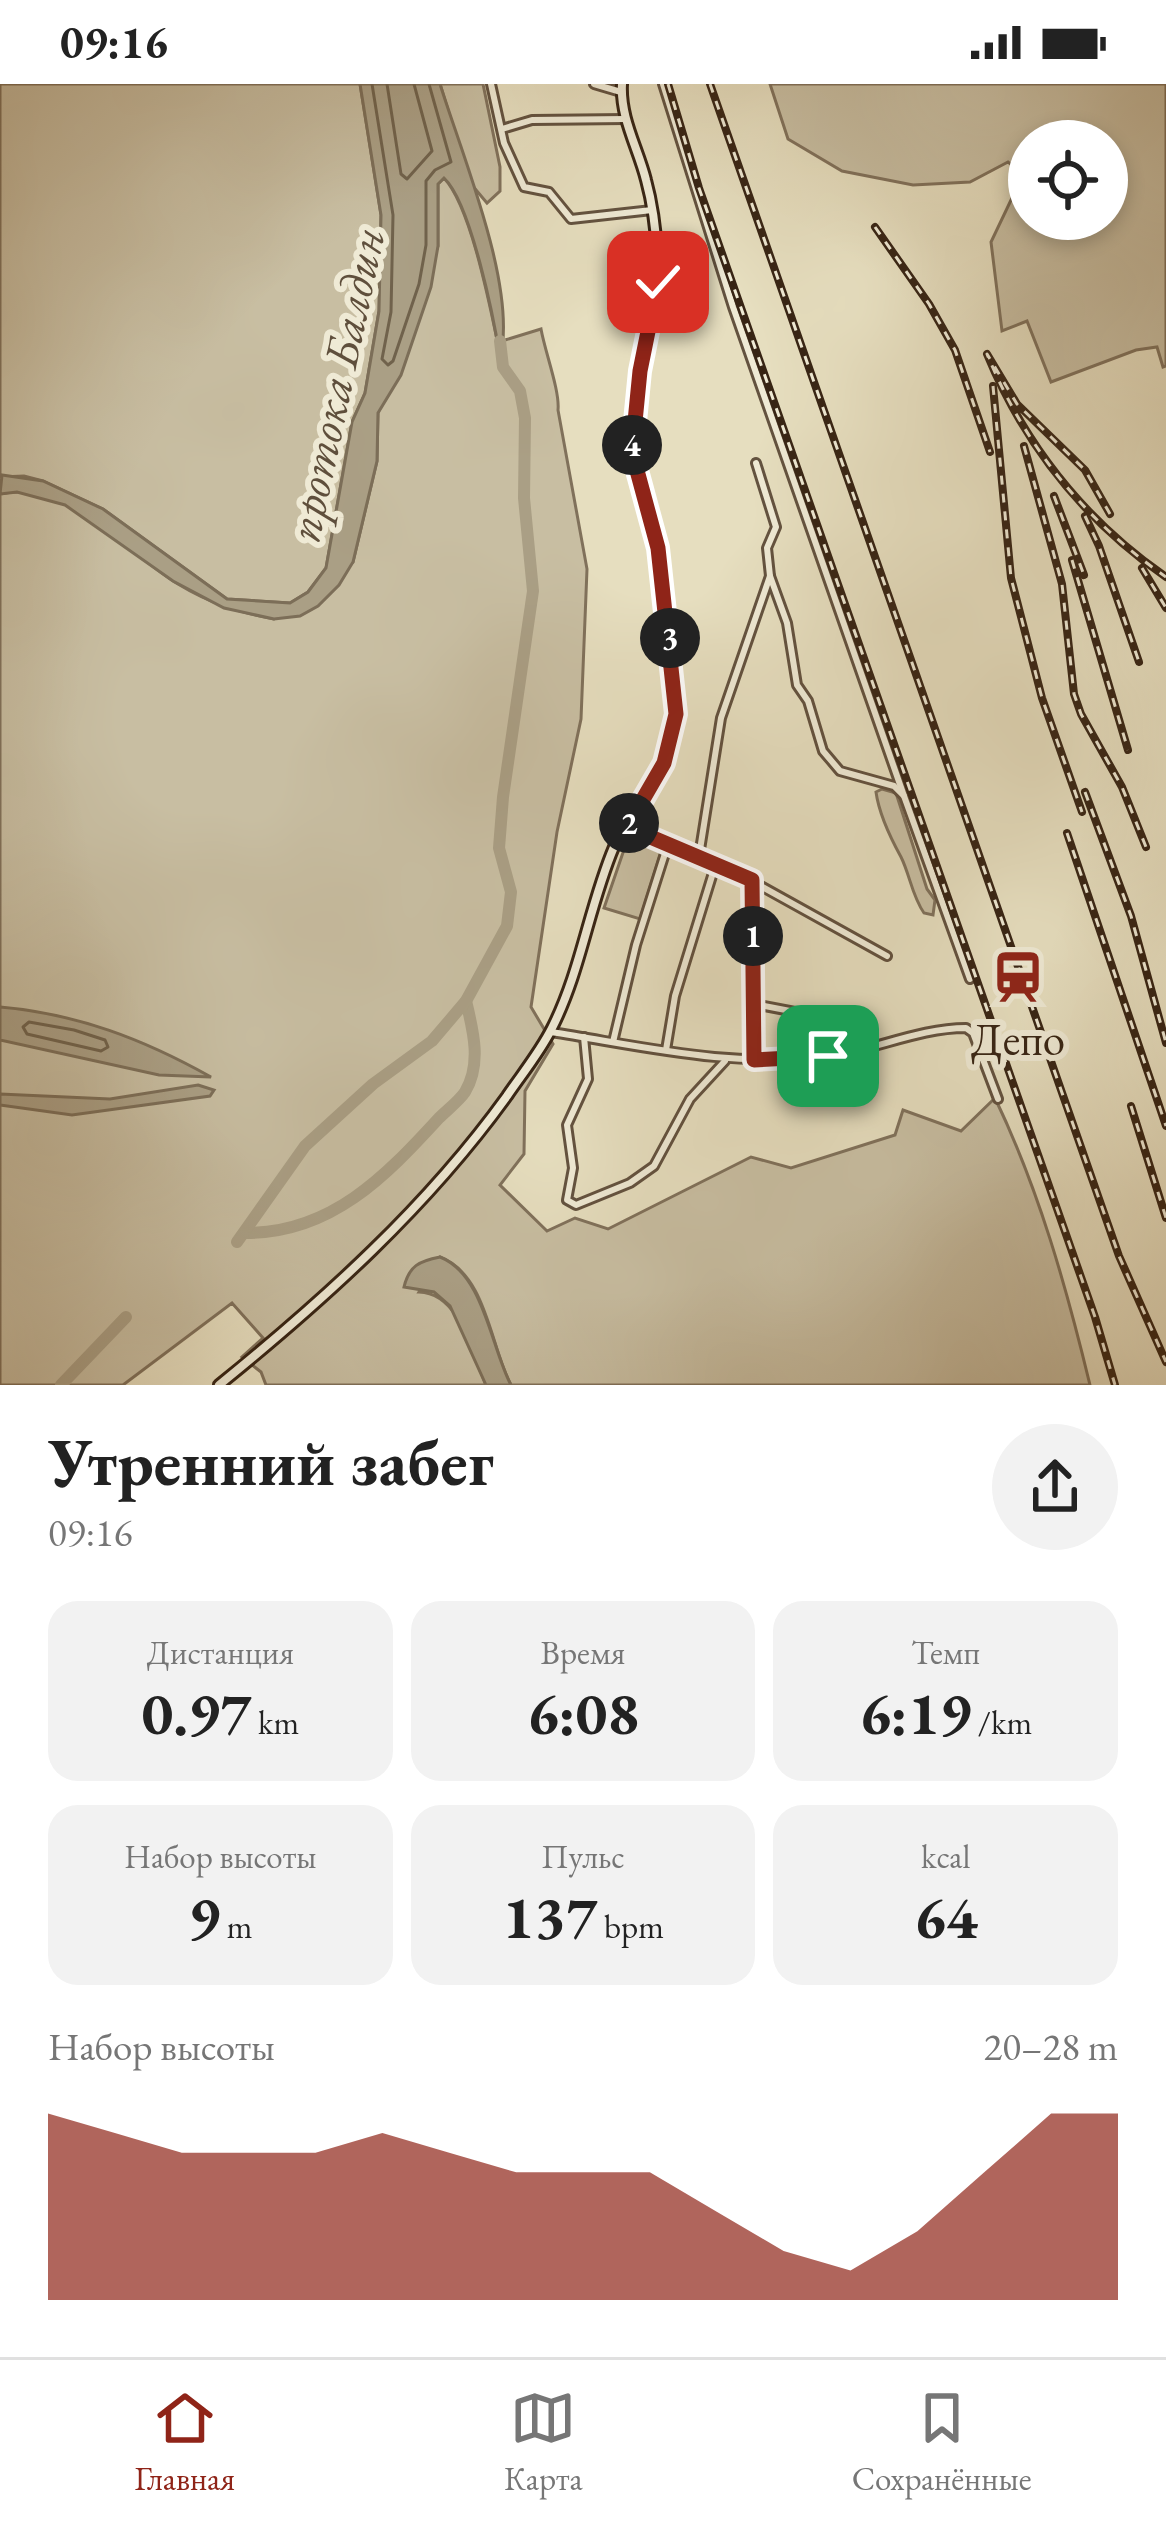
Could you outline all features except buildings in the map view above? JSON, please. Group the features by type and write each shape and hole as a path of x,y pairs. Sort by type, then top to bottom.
{"street":[{"path":"490,84 521,184 549,192 571,219 652,210"},
{"path":"219,1385 380,1242 448,1173 550,1032 615,846 664,763 676,714 658,548 632,452 640,371 658,288 652,210 621,88 594,84"},
{"path":"664,84 734,307 970,979"},
{"path":"502,129 532,120 626,119"},
{"path":"756,463 776,526 766,548 770,576 787,623 797,685 808,701 824,751 840,771 895,786 904,796"},
{"path":"699,856 721,718 770,576"},
{"path":"627,827 716,862 887,956"},
{"path":"613,1042 636,945 668,844"},
{"path":"666,1052 675,996 716,862"},
{"path":"752,880 754,1060"},
{"path":"754,1004 837,1020"},
{"path":"550,1032 724,1061 828,1056 942,1029 966,1028 973,1033 998,1099"},
{"path":"584,1037 588,1079 567,1126 573,1168 567,1201 576,1205 630,1183 654,1166 690,1099 724,1061"}],"shaded area":[{"path":"0,84 360,84 381,215 379,311 365,393 352,422 326,568 308,592 290,603 227,599 103,509 43,481 0,477"},
{"path":"440,84 483,84 500,167 500,191 487,203 471,184"},
{"path":"770,84 1166,84 1166,366 1157,347 1136,350 1051,382 1027,321 1002,331 991,242 1008,206 1008,240 1128,240 1128,120 1008,120 1008,162 970,182 913,185 842,171 788,139"},
{"path":"444,178 472,236 500,354 505,340 541,329 557,393 587,569 581,719 557,832 531,1007 553,1044 525,1091 524,1154 500,1185 547,1231 575,1218 608,1229 751,1157 791,1168 895,1135 903,1110 961,1131 995,1098 1050,1239 1090,1385 511,1385 478,1295 456,1266 440,1257 419,1292 445,1302 455,1313 486,1385 266,1385 261,1372 242,1357 263,1338 232,1303 123,1385 0,1385 0,494 49,497 95,522 190,591 274,619 353,562 377,461 378,413 438,246 438,184"},
{"path":"876,792 896,793 927,889 935,900 933,915 920,906 885,825"},
{"path":"628,838 661,852 640,919 604,908"}],"water":[{"path":"360,84 440,84 495,260 503,329 500,358 472,236 444,178 438,184 438,246 431,287 401,375 378,413 377,461 353,562 339,585 300,616 274,619 224,608 173,581 65,505 17,492 0,494 2,475 43,481 103,509 227,599 290,603 308,592 326,568 352,422 365,393 379,311 381,215"},
{"path":"0,1007 109,1030 211,1077 159,1075 0,1040"},
{"path":"198,1085 214,1090 210,1096 72,1115 0,1105 0,1094 110,1099"},
{"path":"440,1257 455,1266 477,1295 511,1385 486,1385 450,1306 434,1292 404,1287 416,1266"}],"waterway":[{"path":"237,1242 305,1146 373,1084 432,1041 466,1001 507,926 511,892 499,848 533,591 524,498 525,418 520,391 503,367 500,341"},
{"path":"246,1233 304,1223 354,1198 460,1099 475,1059 466,1001"},
{"path":"61,1385 126,1317"}],"railway":[{"path":"668,84 699,188 1115,1385"},
{"path":"710,84 1119,1256 1166,1362"},
{"path":"875,227 955,350 990,452"},
{"path":"1110,514 1085,470 1017,404 987,354 1019,420 1060,479 1109,531 1166,577"},
{"path":"993,386 1011,578 1042,698 1082,812"},
{"path":"1024,446 1062,584 1074,694 1122,787 1146,847"},
{"path":"1054,496 1084,575"},
{"path":"1085,516 1139,662"},
{"path":"1072,560 1128,750"},
{"path":"1142,568 1166,608"},
{"path":"1085,792 1131,916 1166,1043"},
{"path":"1067,833 1166,1126"},
{"path":"1131,1106 1166,1218"}],"place":[{"name":"Депо","path":"1018,977"}],"route":[{"path":"658,282 640,371 632,452 658,548 676,714 664,763 627,827 752,880 754,1060 828,1056"}],"water label":[{"name":"протока Балдин","path":"335,384"}]}
